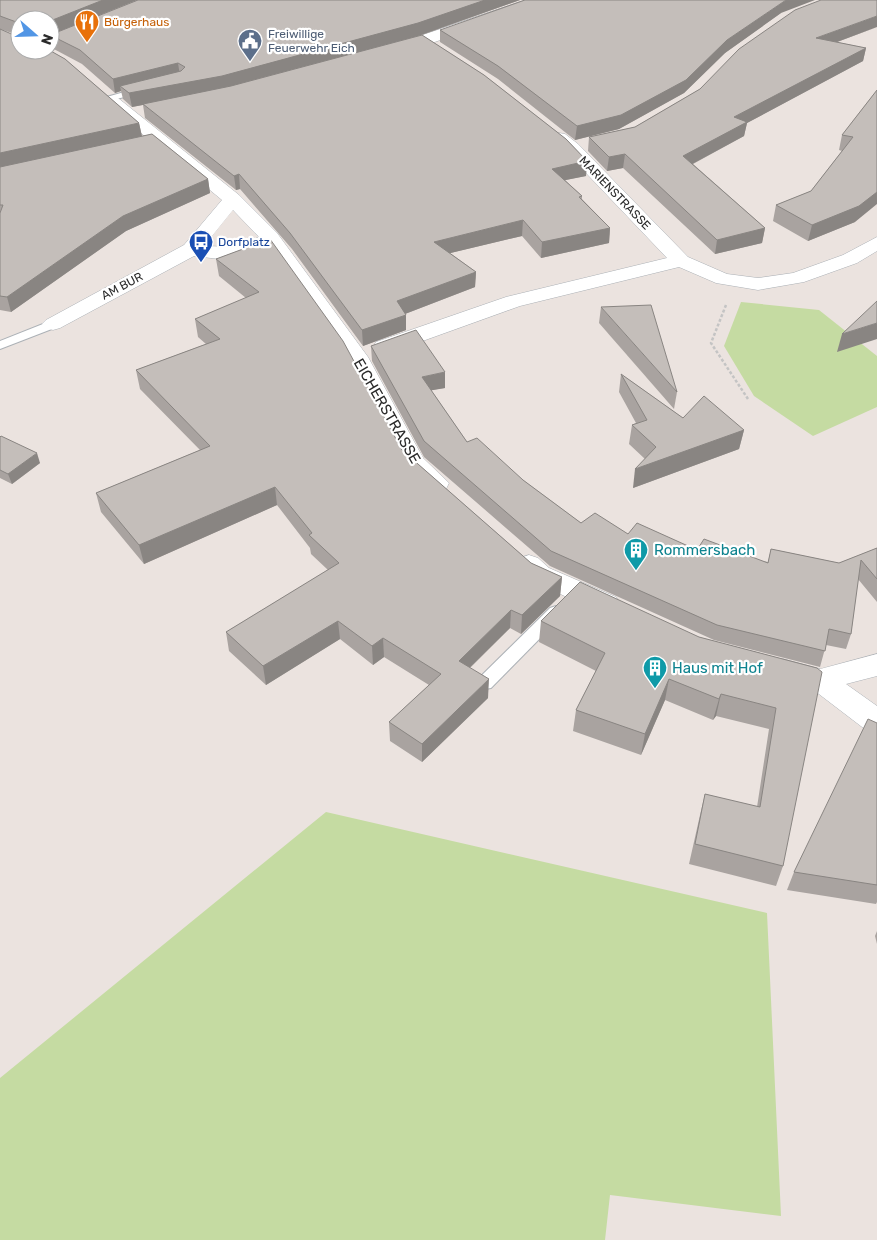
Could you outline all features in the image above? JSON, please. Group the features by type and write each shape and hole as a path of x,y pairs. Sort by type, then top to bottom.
{"street":[{"path":"377,54 424,41 540,0"},
{"path":"424,41 441,52"},
{"name":"EICHERSTRASSE","path":"95,86 158,140 232,199 270,237 357,357 413,462 458,502"},
{"path":"128,115 147,111"},
{"name":"MARIENSTRASSE","path":"543,125 581,146 681,261 723,280 758,284 797,278 850,259 877,244"},
{"path":"140,144 158,140"},
{"name":"AM BUR","path":"53,324 191,249 232,199"},
{"path":"191,249 209,254 230,255 252,250 270,237"},
{"path":"357,357 512,301 681,261"},
{"path":"510,548 540,574 628,614"},
{"path":"762,665 820,680 877,722"},
{"path":"820,680 877,665"}],"lane":[{"path":"108,98 153,87"},
{"path":"0,345 53,324"},
{"path":"485,683 577,591"}],"path":[{"path":"736,281 710,343 748,399"}],"green space":[{"path":"741,302 819,310 877,356 877,407 813,436 754,396 724,346"},
{"path":"326,812 767,913 781,1216 610,1195 605,1240 0,1240 0,1078"}],"building":[{"path":"0,0 103,0 60,17 60,10 10,10 10,20 0,16"},
{"path":"138,0 485,0 418,23 222,76 129,93 120,86 181,71 185,67 178,63 113,79 80,50 60,40 60,31"},
{"path":"525,0 786,0 727,40 686,80 621,115 577,126 498,66 440,30"},
{"path":"821,0 877,0 877,16 816,38 866,48 734,117 747,122 683,156 765,228 717,240 625,154 609,157 589,137 635,127 700,89 739,49 795,10"},
{"path":"0,29 10,33 10,60 60,60 60,56 139,123 0,153"},
{"path":"422,35 484,75 566,139 587,161 552,169 582,196 579,197 610,228 542,242 523,220 434,242 476,272 397,301 406,315 362,330 290,233 239,174 234,176 143,104 231,86"},
{"path":"877,90 877,192 859,206 812,225 776,205 811,191 853,137 842,135"},
{"path":"152,134 208,179 123,216 7,297 0,296 0,213 3,205 0,205 0,167"},
{"path":"270,239 343,341 402,450 531,563 562,577 522,615 511,610 459,661 489,679 422,744 389,722 441,674 383,638 372,646 338,621 263,666 226,632 339,563 309,535 312,533 275,487 139,545 96,493 210,446 136,370 220,339 195,319 259,292 216,259"},
{"path":"877,301 877,323 842,334"},
{"path":"651,305 677,392 601,307"},
{"path":"416,330 445,372 422,377 467,442 477,438 523,480 581,523 595,513 628,534 637,523 697,550 704,539 768,563 771,549 839,563 877,548 877,579 861,560 851,634 829,629 825,651 717,625 551,551 424,441 371,346"},
{"path":"621,374 683,418 704,396 744,430 635,469 656,447 632,425 647,420"},
{"path":"1,436 37,453 8,474 0,470"},
{"path":"580,582 699,637 817,668 822,672 783,866 695,844 705,794 760,807 776,708 721,694 719,699 669,679 645,734 576,710 605,653 541,621"},
{"path":"868,719 877,723 877,885 794,872"}],"place":[{"name":"Bürgerhaus","path":"87,43"},
{"name":"Freiwillige Feuerwehr Eich","path":"250,62"},
{"name":"Dorfplatz","path":"201,263"},
{"name":"Rommersbach","path":"636,571"},
{"name":"Haus mit Hof","path":"655,689"}]}
